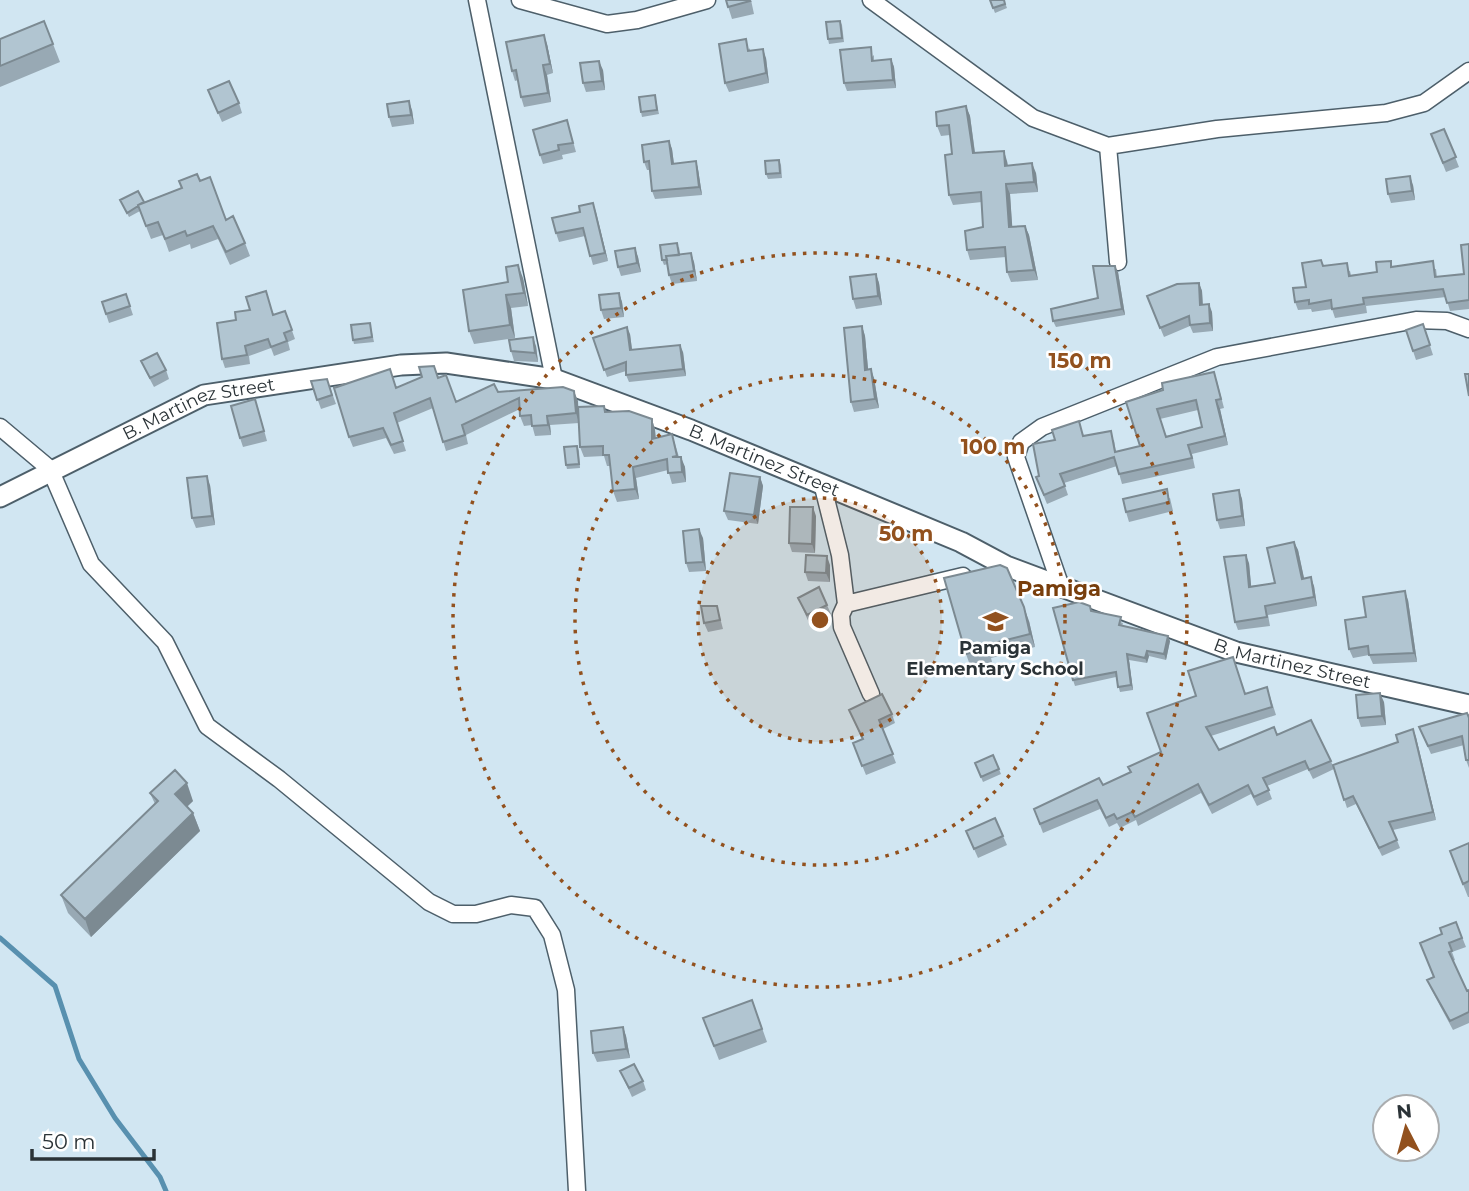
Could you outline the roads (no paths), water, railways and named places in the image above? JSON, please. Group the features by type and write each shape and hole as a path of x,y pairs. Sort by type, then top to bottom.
{"street":[{"path":"477,0 554,379"},
{"path":"520,0 607,24 637,20 707,0"},
{"path":"871,0 1033,118 1108,146 1217,129 1386,113 1424,103 1469,71"},
{"path":"1108,146 1118,262"},
{"path":"1061,587 1016,457 1021,442 1042,427 1217,356 1416,320 1447,321 1469,318"},
{"path":"1447,321 1469,329"},
{"name":"B. Martinez Street","path":"0,497 204,395 412,364 446,363 554,379 691,430 823,487 961,541 1006,566 1236,652 1469,705"},
{"path":"0,427 50,470 92,564 165,642 207,726 279,779 429,902 453,914 475,914 512,905 535,908 552,935 566,990 577,1191"},
{"path":"823,487 840,555 846,604 841,615 842,627 871,694"},
{"path":"846,604 1006,566"}],"waterway":[{"path":"0,938 55,986 79,1059 115,1118 160,1177 166,1191"}],"place":[{"name":"Pamiga Elementary School","path":"995,621"}],"district":[{"name":"Pamiga","path":"1059,589"}]}
